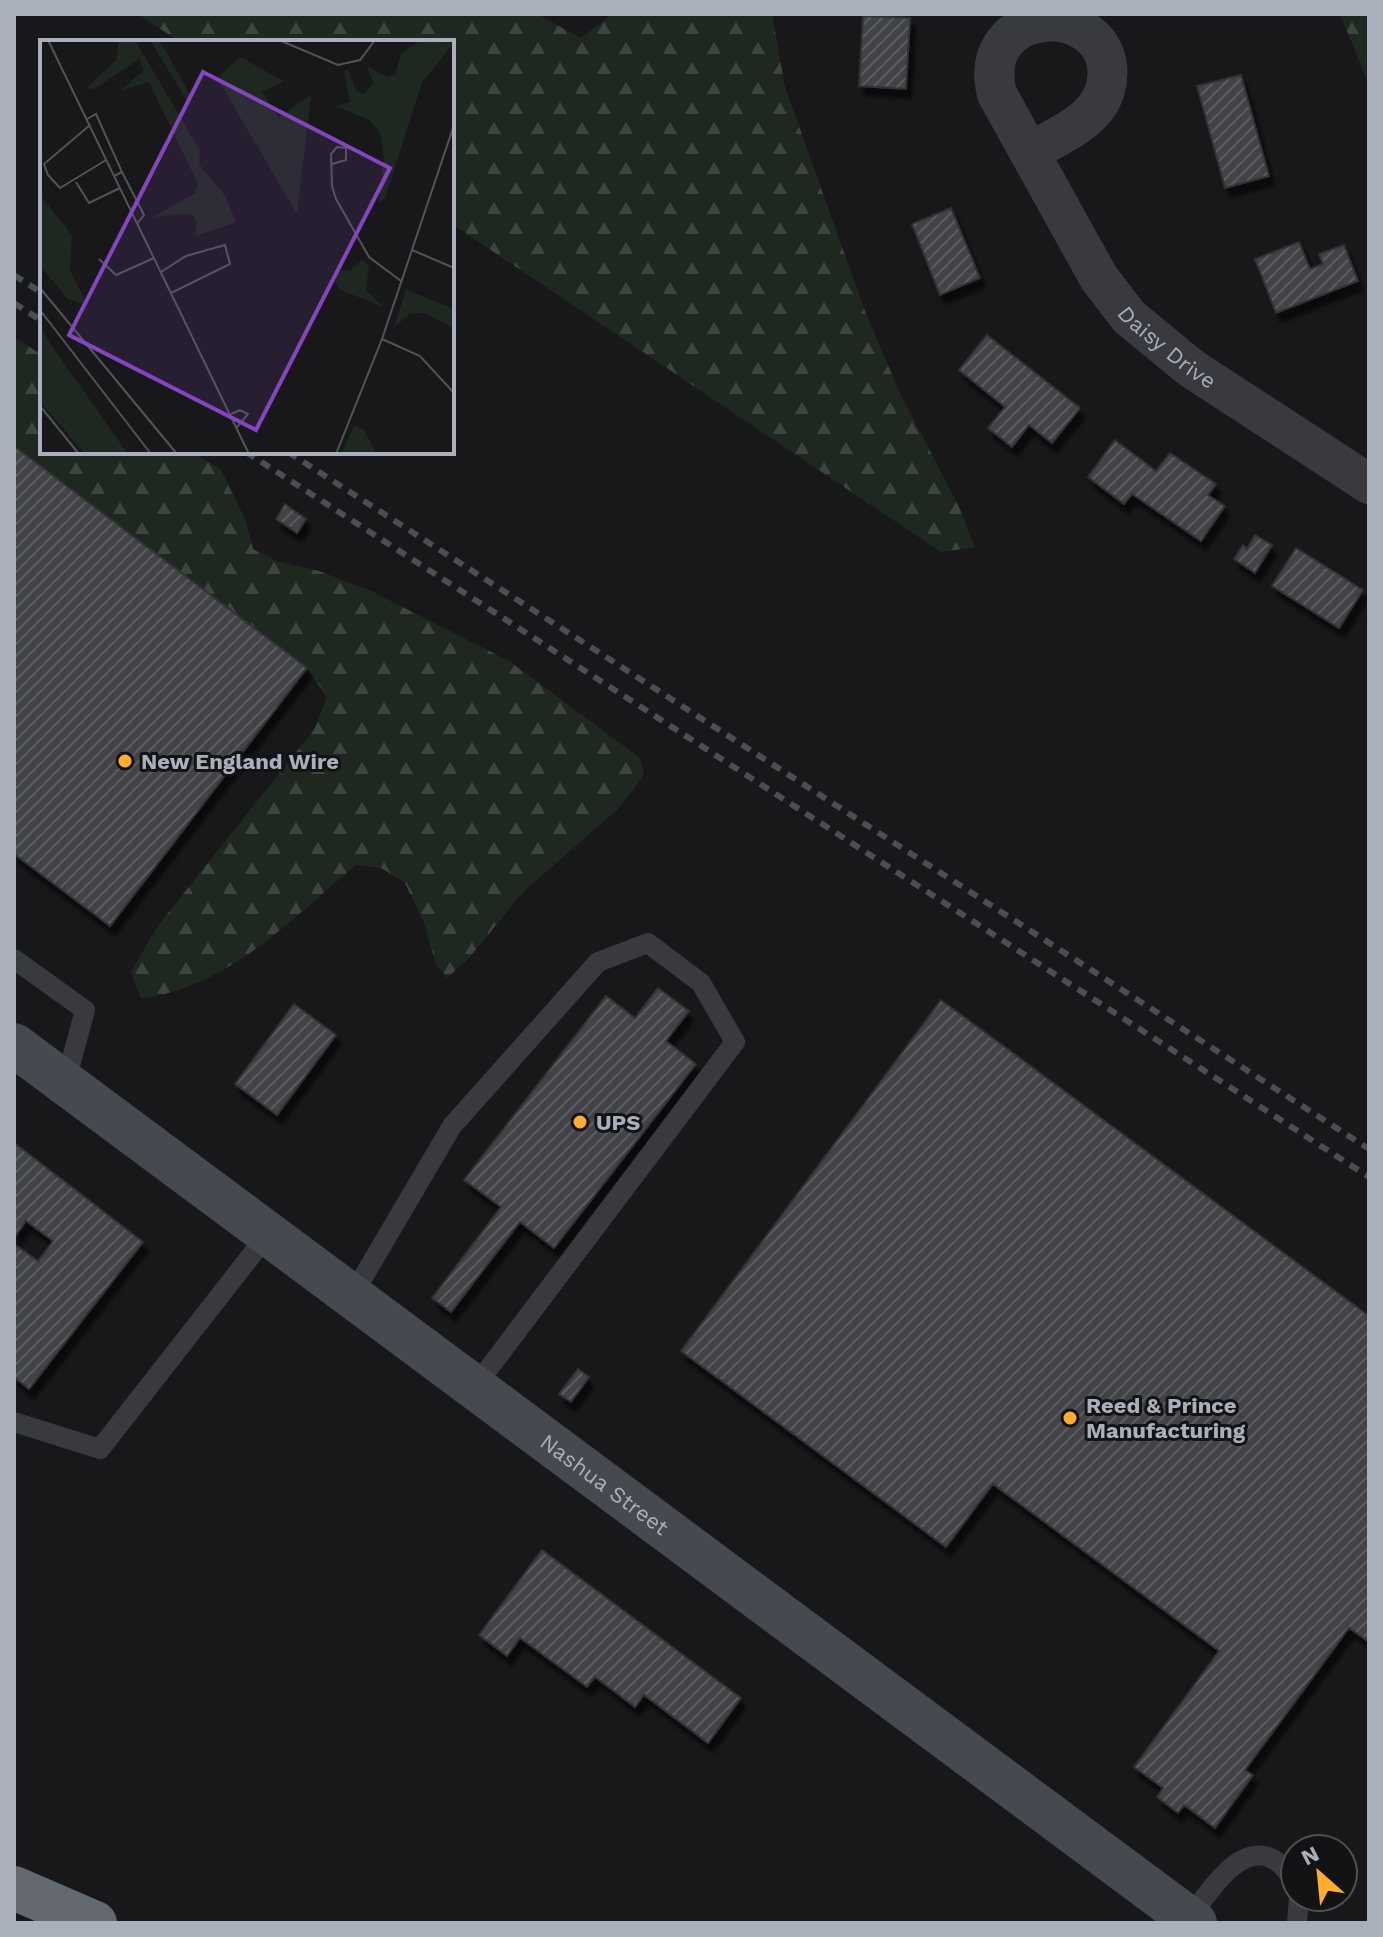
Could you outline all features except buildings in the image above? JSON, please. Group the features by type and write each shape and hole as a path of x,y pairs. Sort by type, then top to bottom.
{"highway":[{"path":"14,1888 95,1923"}],"main road":[{"name":"Nashua Street","path":"14,1045 1192,1921"}],"street":[{"name":"Daisy Drive","path":"1031,152 1099,278 1129,317 1191,368 1369,484"}],"lane":[{"path":"352,1296 452,1126 598,962 648,943 701,983 735,1042 474,1388"},
{"path":"14,959 85,1010 65,1084"},
{"path":"14,1422 100,1449 268,1234"},
{"path":"1192,1921 1230,1865 1248,1856 1268,1858 1279,1864"}],"green space":[{"path":"138,14 537,14 581,38 613,14 772,14 785,87 865,311 899,391 959,507 975,547 941,552 454,225 454,40 177,40"},
{"path":"1340,14 1369,14 1369,85"},
{"path":"14,337 40,354 40,454 196,454 221,470 245,519 253,549 279,562 319,571 373,592 509,661 640,758 644,775 620,807 523,892 469,958 447,978 436,964 424,923 405,883 381,868 356,865 283,928 230,966 172,992 141,998 131,972 157,927 314,730 327,697 307,668 14,446"}],"railway":[{"path":"14,275 40,292"},
{"path":"14,303 40,320"},
{"path":"249,454 1369,1177"},
{"path":"291,454 1369,1149"}],"place":[{"name":"New England Wire","path":"125,761"},
{"name":"UPS","path":"580,1122"},
{"name":"Reed & Prince Manufacturing","path":"1070,1418"}]}
